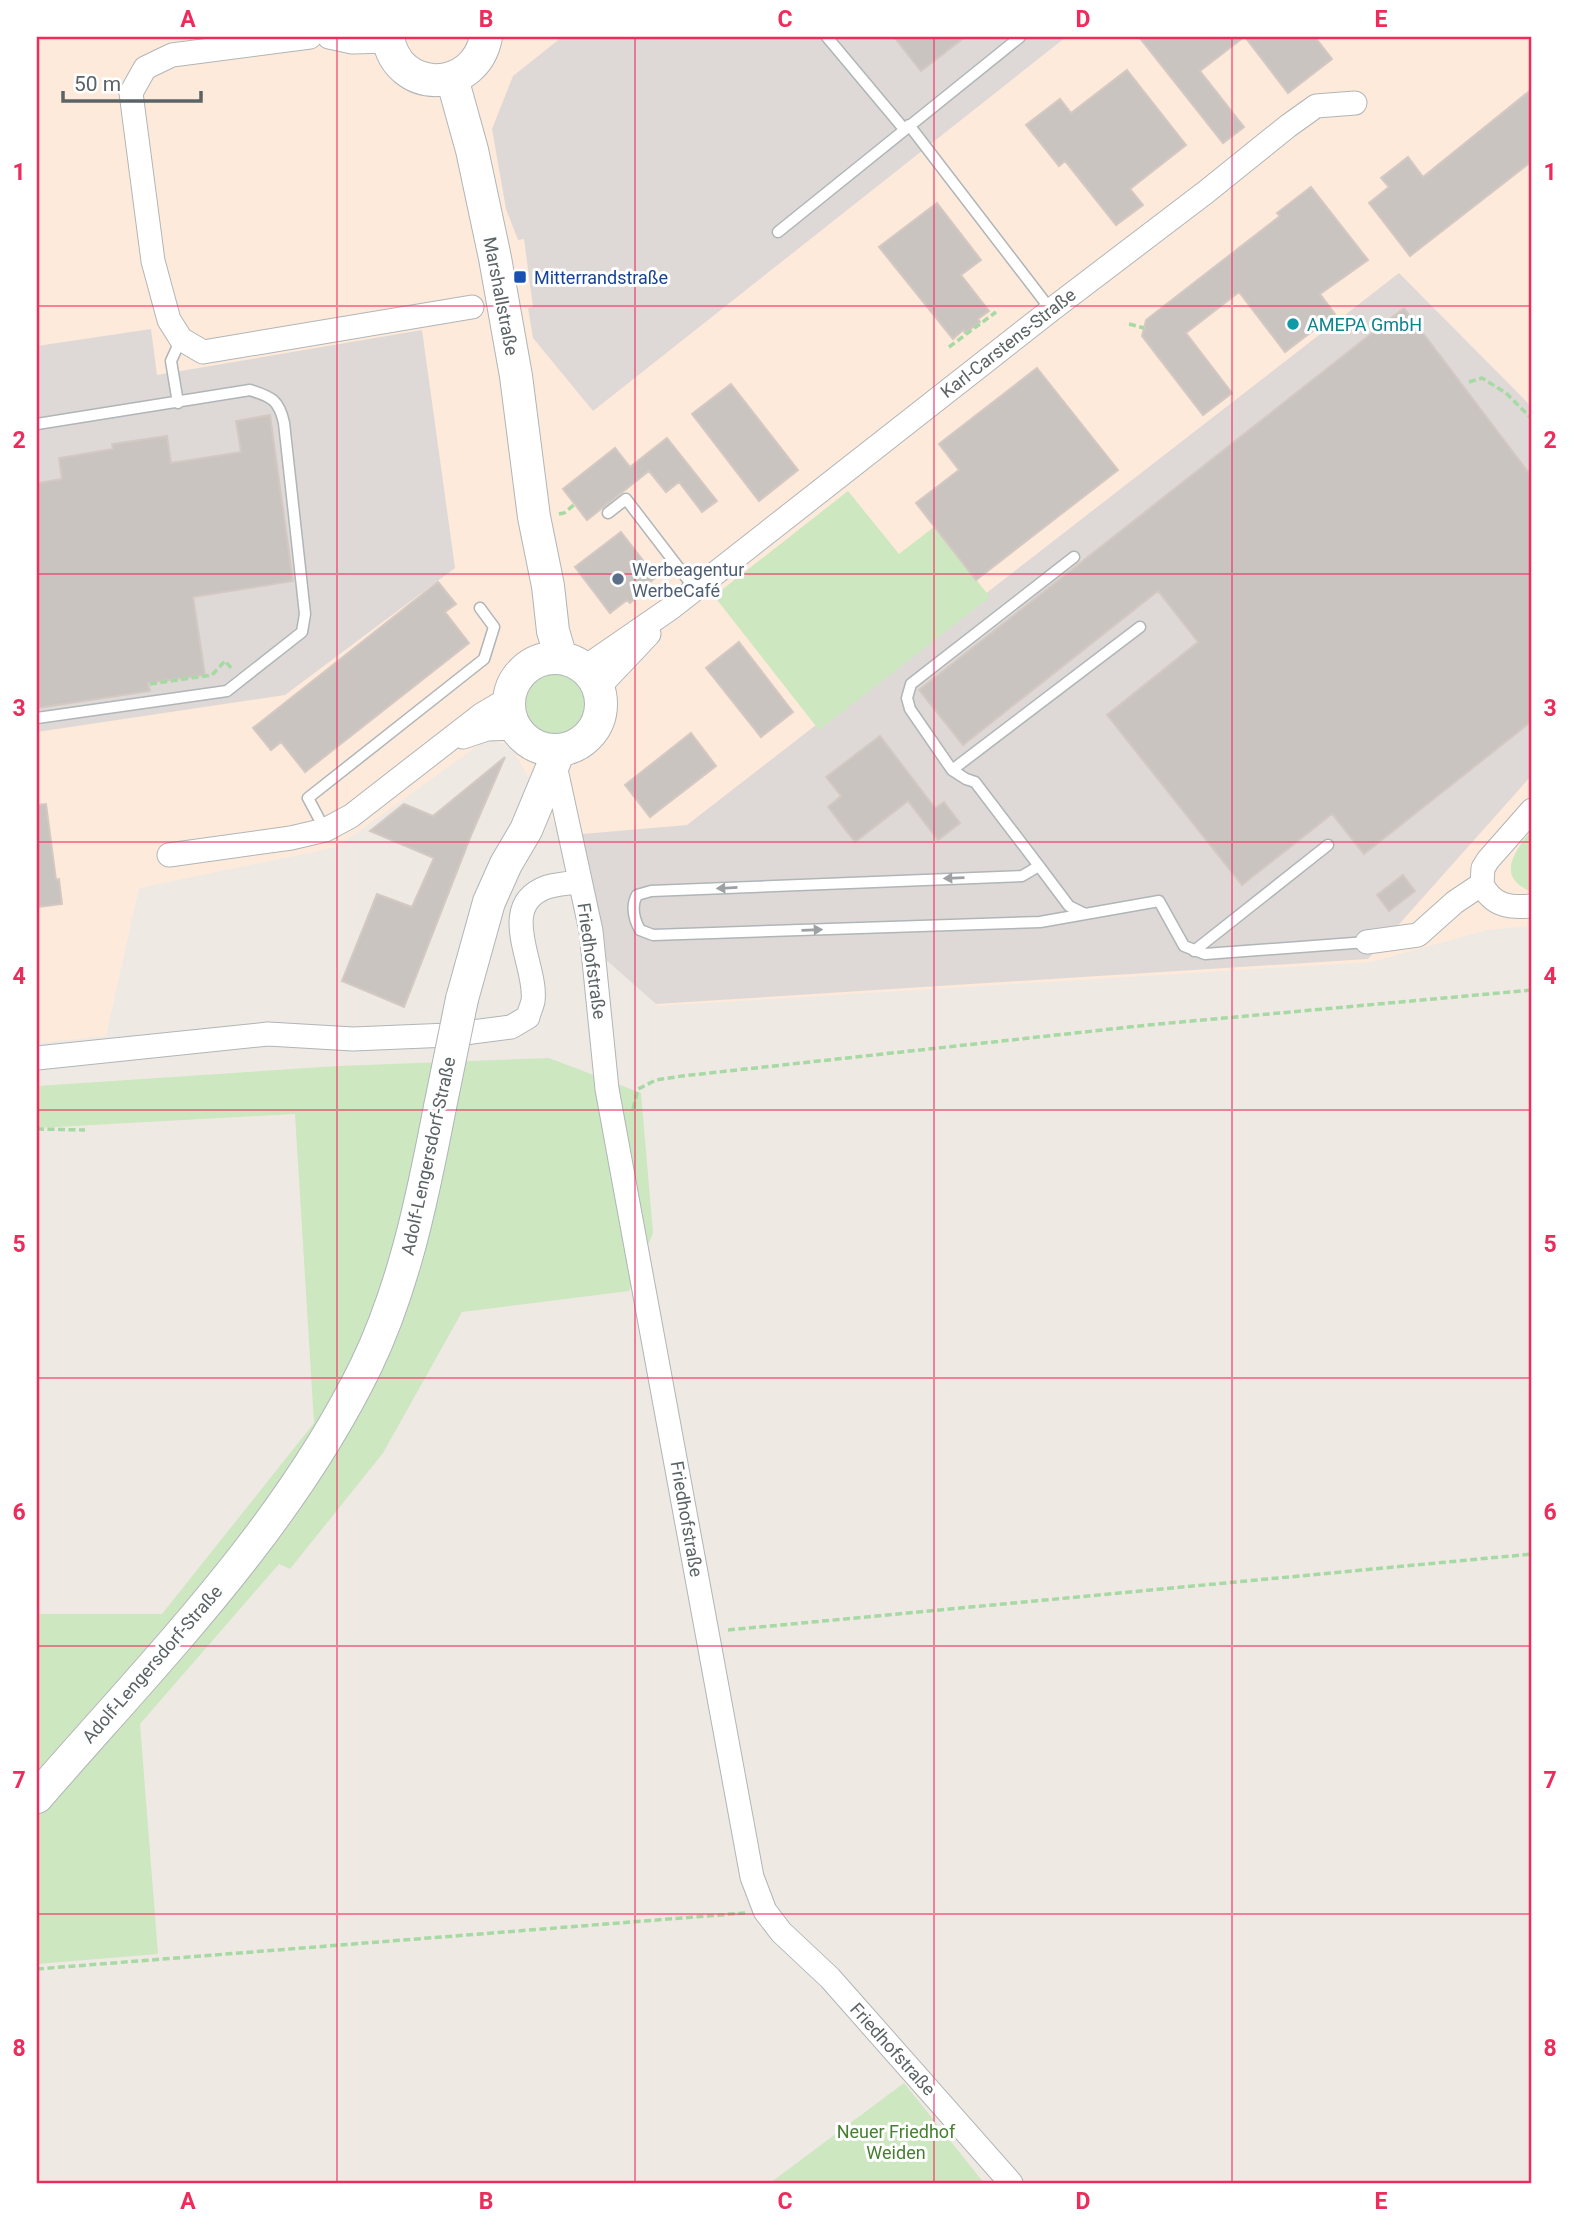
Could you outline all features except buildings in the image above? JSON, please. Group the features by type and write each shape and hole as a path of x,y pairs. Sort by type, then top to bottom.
{"street":[{"path":"310,37 172,55 145,68 131,93 153,261 169,320 181,339 202,352 472,307"},
{"path":"329,37 352,42 388,39 395,57 405,69 420,78 436,81 452,78 466,71 484,48 486,37"},
{"name":"Marshallstraße","path":"452,78 472,150 495,258 516,376 534,517 548,586 553,631 569,669"},
{"name":"Karl-Carstens-Straße","path":"569,669 642,643 671,608 1316,106 1355,103"},
{"path":"169,855 291,838 325,830 351,816 481,715 534,738 573,747 585,740 595,729 601,702 569,669 516,678 534,738"},
{"name":"Adolf-Lengersdorf-Straße","path":"37,1797 227,1578 284,1505 320,1448 366,1365 388,1312 422,1198 462,999 489,902 506,864 526,830 534,738"},
{"name":"Friedhofstraße","path":"534,738 580,882 591,931 607,1089 752,1877 765,1911 781,1932 830,1979 1011,2183"},
{"path":"1532,810 1488,860 1483,868 1482,884 1492,900 1506,906 1532,906"},
{"path":"37,1058 268,1034 353,1039 449,1035 511,1027 528,1017 533,1000 520,919 526,902 533,894 547,887 580,882"},
{"path":"1367,942 1418,935 1455,902 1482,884"}],"lane":[{"path":"827,37 907,127 1051,310"},
{"path":"778,232 1020,37"},
{"path":"178,403 172,361 181,339"},
{"path":"37,424 250,390 271,396 281,410 305,614 302,632 227,691 37,718"},
{"path":"608,513 626,499 695,589"},
{"path":"1074,557 911,684 907,698 916,720 952,770 975,782 1069,906 1085,914"},
{"path":"325,830 307,798 484,659 494,627 480,608"},
{"path":"952,770 1140,627"},
{"path":"906,729 916,720"},
{"path":"1194,951 1328,845"},
{"path":"1039,866 1023,876 651,891 637,895 634,900 634,913 640,930 653,935 1040,922 1159,901 1184,946 1205,954 1367,942"}],"path":[{"path":"949,347 996,312"},
{"path":"1129,324 1144,328"},
{"path":"1469,382 1482,378 1506,393 1532,419"},
{"path":"150,684 212,675 221,664"},
{"path":"633,1115 638,1089 656,1080 682,1076 1148,1025 1532,990"},
{"path":"37,1129 85,1130"},
{"path":"708,1632 1532,1554"},
{"path":"37,1969 765,1911"}],"shaded area":[{"path":"37,37 1532,37 1532,926 1487,930 1371,962 657,1006 511,746 487,739 337,847 139,888 106,1036 37,1043"},
{"path":"562,37 1066,37 593,411 533,338 528,308 533,307 524,239 518,240 506,209 492,129 513,76"},
{"path":"1399,273 1532,407 1532,775 1368,959 656,1004 595,950 582,834 687,825"},
{"path":"151,329 157,375 422,330 455,568 285,695 37,732 37,346"}],"green space":[{"path":"848,491 899,554 934,527 990,597 819,730 714,596"},
{"path":"555,671 568,674 578,681 585,691 588,704 585,717 578,727 568,734 555,737 542,734 532,727 525,717 522,704 525,691 532,681 542,674"},
{"path":"1532,830 1532,892 1514,879 1511,864 1514,855"},
{"path":"549,1058 641,1093 653,1233 629,1291 462,1312 383,1453 290,1569 279,1564 140,1724 158,1954 37,1964 37,1614 162,1614 314,1423 295,1114 37,1128 37,1086 338,1066"},
{"name":"Neuer Friedhof Weiden","path":"904,2083 984,2183 770,2183"}],"place":[{"name":"Mitterrandstraße","path":"520,277"},
{"name":"AMEPA GmbH","path":"1293,324"},
{"name":"Werbeagentur WerbeCafé","path":"618,579"}]}
